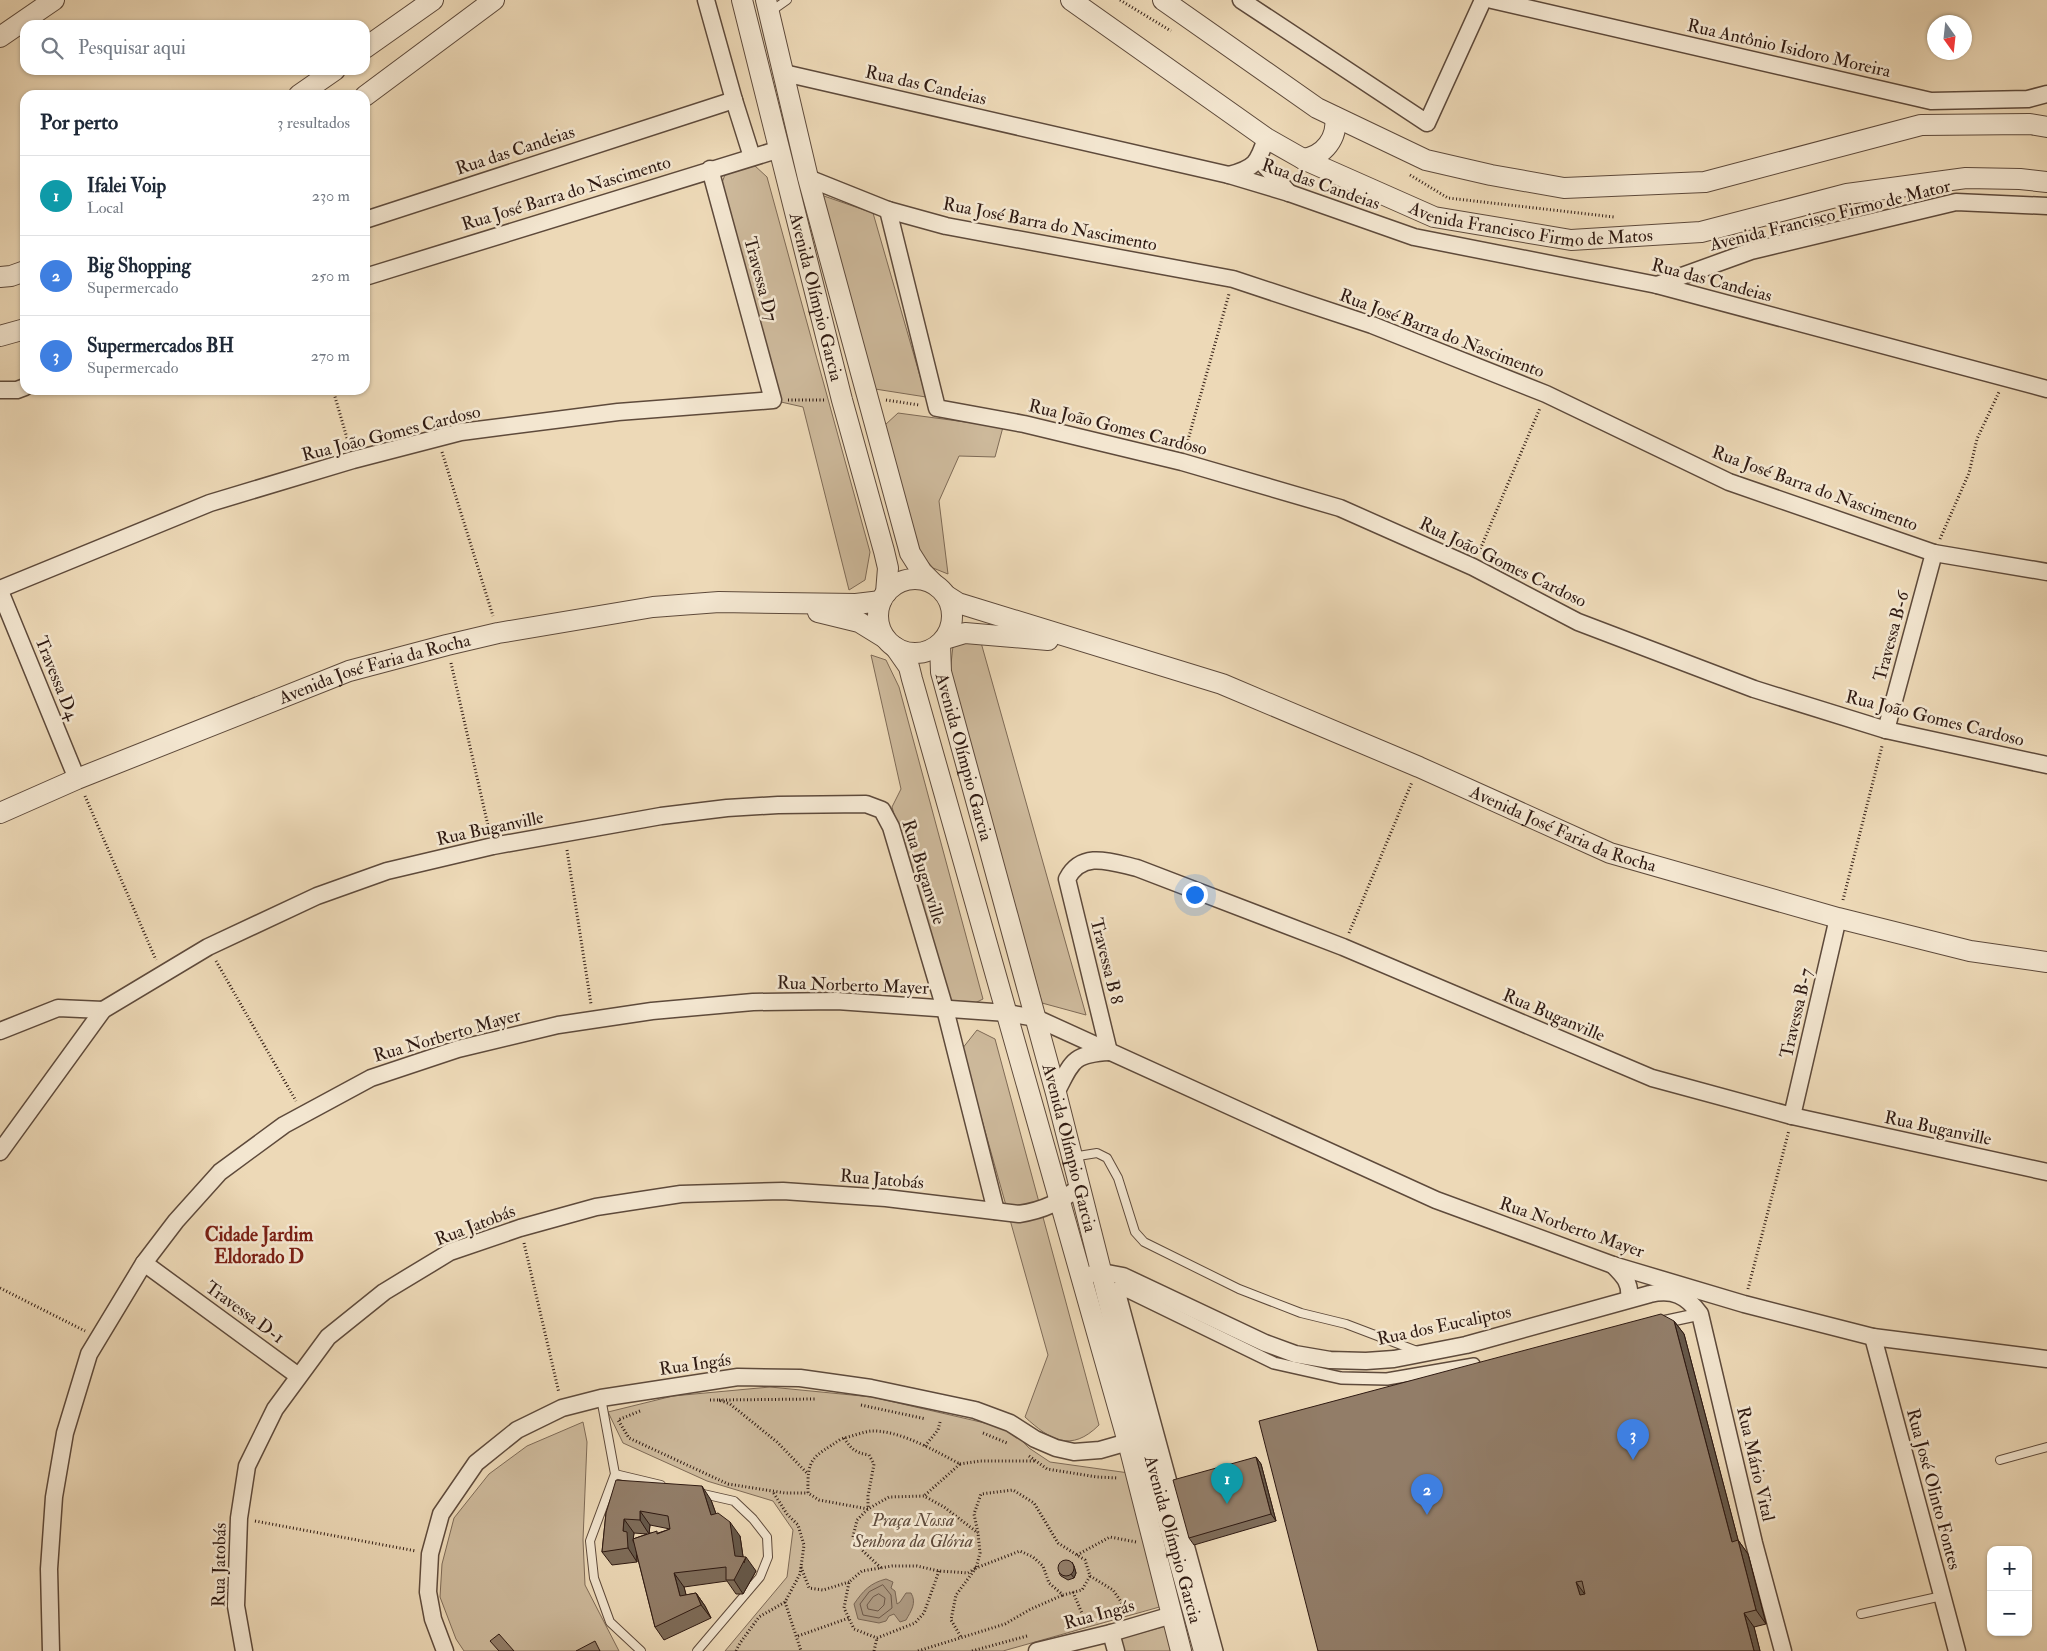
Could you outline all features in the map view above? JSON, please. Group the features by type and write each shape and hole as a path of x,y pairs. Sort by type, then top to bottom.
{"street":[{"path":"25,20 54,0"},
{"path":"370,44 433,0"},
{"path":"370,92 494,0"},
{"path":"706,0 752,156"},
{"name":"Avenida Olímpio Garcia","path":"742,0 842,400 888,568 883,597"},
{"name":"Avenida Francisco Firmo de Matos","path":"1071,0 1266,138 1303,159 1434,217 1571,240 1701,232 1847,194 1966,178 2020,179 2047,182"},
{"name":"Avenida Francisco Firmo de Matos","path":"1163,0 1317,108 1426,160 1491,175 1564,188 1705,182 1920,125 2030,124 2047,127"},
{"path":"1241,0 1426,123 1483,0"},
{"name":"Rua Antônio Isidoro Moreira","path":"1492,0 1931,101 2028,99 2047,94"},
{"name":"Avenida Olímpio Garcia","path":"767,6 808,178 910,553 922,572 940,590"},
{"path":"0,37 20,23"},
{"name":"Rua das Candeias","path":"784,74 1229,175 1289,193 1414,237 1657,285 2047,389"},
{"path":"306,90 328,75"},
{"name":"Rua das Candeias","path":"370,218 734,100"},
{"path":"1303,159 1313,158 1330,143 1335,130 1335,117"},
{"path":"1229,175 1245,170 1259,159 1266,138"},
{"name":"Rua José Barra do Nascimento","path":"370,275 752,156 780,149"},
{"path":"1259,159 1289,193"},
{"name":"Travessa D7","path":"710,169 773,400"},
{"name":"Rua José Barra do Nascimento","path":"808,178 888,210 946,226 1233,279 1372,325 1546,394 1729,482 1934,553 2047,572"},
{"name":"Avenida Francisco Firmo de Mator","path":"1657,285 1751,251 1956,202 2047,206"},
{"path":"888,210 937,408"},
{"path":"0,277 20,273"},
{"path":"0,336 20,330"},
{"path":"0,390 20,389"},
{"name":"Rua João Gomes Cardoso","path":"0,590 210,503 353,460 462,432 618,412 773,400"},
{"name":"Rua João Gomes Cardoso","path":"937,408 1024,424 1182,462 1340,508 1473,567 1578,622 1754,689 1886,730 2047,765"},
{"name":"Travessa B-6","path":"1886,730 1934,553"},
{"path":"908,579 921,579 940,590 952,607 953,618 950,629 942,642 930,650 918,653 906,652 890,643 880,627 878,613 883,597 896,584 908,579"},
{"name":"Travessa D4","path":"0,590 77,779"},
{"name":"Avenida José Faria da Rocha","path":"940,590 958,603 1222,684 1419,767 1610,853 1838,918 1970,951 2047,962"},
{"name":"Avenida José Faria da Rocha","path":"0,813 77,779 350,671 447,645 498,633 654,607 719,602 856,604 883,597"},
{"name":"Avenida José Faria da Rocha","path":"770,602 859,622 890,643"},
{"name":"Avenida José Faria da Rocha","path":"942,642 965,633 1095,645"},
{"name":"Avenida Olímpio Garcia","path":"942,642 941,672 1056,1093 1120,1346 1204,1651"},
{"name":"Avenida Olímpio Garcia","path":"890,643 909,667 1128,1442 1181,1651"},
{"name":"Rua Buganville","path":"0,1152 103,1010 208,947 317,896 387,871 492,846 661,816 727,808 778,805 866,804 882,810 891,827 945,1009"},
{"name":"Rua Buganville","path":"1067,879 1072,869 1082,862 1102,860 1137,868 1343,947 1652,1078 1792,1116 2047,1172"},
{"name":"Travessa B 8","path":"1067,879 1109,1052"},
{"name":"Travessa B-7","path":"1792,1116 1838,918"},
{"name":"Rua Norberto Mayer","path":"51,1651 49,1569 54,1497 65,1433 89,1354 144,1263 176,1221 220,1172 284,1125 371,1078 458,1049 558,1025 652,1011 753,1002 837,1002 1007,1012 1036,1018 1436,1200 1613,1265 1744,1304 1873,1337 2047,1359"},
{"path":"0,1031 58,1008 103,1010"},
{"path":"945,1009 996,1211"},
{"path":"1056,1093 1068,1069 1076,1059 1089,1053 1109,1052"},
{"name":"Rua Jatobás","path":"244,1651 236,1606 239,1518 247,1466 275,1409 328,1337 384,1292 450,1252 520,1228 596,1207 681,1194 784,1191 886,1198 1019,1214 1038,1211 1060,1202 1080,1187"},
{"name":"Travessa D-1","path":"144,1263 298,1376"},
{"path":"1613,1265 1628,1282 1630,1289 1629,1299"},
{"name":"Rua dos Eucaliptos","path":"1080,1276 1102,1272 1123,1276 1265,1343 1295,1354 1330,1360 1366,1361 1466,1345 1660,1292 1686,1298 1700,1314"},
{"path":"1217,1651 1118,1288 1274,1363 1340,1378 1387,1379 1483,1362"},
{"path":"1643,1327 1700,1314 1713,1302 1723,1298"},
{"name":"Rua Mário Vital","path":"1700,1314 1754,1561 1783,1651"},
{"name":"Rua José Olinto Fontes","path":"1873,1337 1957,1651"},
{"name":"Rua Ingás","path":"446,1651 433,1619 428,1592 430,1554 441,1514 476,1463 517,1430 562,1408 601,1398 738,1377 800,1378 871,1388 975,1410 1010,1423 1056,1448 1074,1452 1100,1450 1128,1442"},
{"name":"Rua Ingás","path":"1037,1651 1111,1633 1172,1615"},
{"path":"1111,1633 1116,1651"}],"lane":[{"path":"767,6 787,0"},
{"path":"1072,1158 1097,1153 1107,1158 1118,1178 1135,1232 1144,1242 1239,1289 1302,1313 1346,1324 1424,1353"},
{"path":"601,1398 615,1474 590,1541 594,1578 610,1622 641,1651"},
{"path":"2000,1460 2047,1447"},
{"path":"615,1474 670,1486"},
{"path":"688,1490 734,1501 754,1519 767,1537 768,1557 760,1577 698,1651"},
{"path":"1861,1614 1942,1596"}],"path":[{"path":"1120,0 1176,34"},
{"path":"1408,174 1448,198 1619,218"},
{"path":"1182,462 1233,279"},
{"path":"1934,553 1969,473 1977,439 2006,379"},
{"path":"1473,567 1546,394"},
{"path":"334,395 353,460"},
{"path":"867,396 937,408"},
{"path":"773,400 842,400"},
{"path":"438,438 498,633"},
{"path":"447,645 492,846"},
{"path":"1838,918 1886,730"},
{"path":"1343,947 1419,767"},
{"path":"77,779 162,974"},
{"path":"564,833 594,1020"},
{"path":"208,947 304,1114"},
{"path":"1744,1304 1792,1116"},
{"path":"520,1228 562,1408"},
{"path":"0,1288 99,1338"},
{"path":"709,1400 819,1399"},
{"path":"719,1400 730,1404 748,1417 807,1472"},
{"path":"856,1404 948,1423"},
{"path":"644,1409 618,1420 629,1438 728,1484 785,1493 808,1493 819,1500 868,1509"},
{"path":"925,1446 938,1430 940,1422"},
{"path":"808,1493 807,1472 812,1458 844,1438 871,1431 890,1433 925,1446 960,1464"},
{"path":"980,1432 1008,1443"},
{"path":"844,1438 851,1449 869,1455 874,1464 868,1496 868,1509"},
{"path":"1024,1452 1047,1469 1097,1477 1125,1478"},
{"path":"924,1496 960,1464 980,1461 1036,1461"},
{"path":"961,1638 951,1620 956,1594 976,1568 980,1553 974,1514 981,1494 1013,1490 1034,1503 1058,1542 1085,1560 1090,1576 1113,1590 1137,1625"},
{"path":"736,1651 759,1617 785,1602 800,1574 804,1545 798,1525 787,1514 773,1491"},
{"path":"881,1568 862,1550 854,1537 857,1520 868,1509 889,1497 924,1496 944,1507 978,1534"},
{"path":"239,1518 430,1554"},
{"path":"1077,1555 1110,1537 1141,1542"},
{"path":"801,1566 809,1588 823,1590 849,1582 862,1571 917,1566 939,1571 968,1573 976,1568 1020,1552 1034,1556 1043,1566 1049,1584 1064,1595"},
{"path":"849,1582 844,1608 854,1629 877,1638 915,1623 924,1613 939,1571"},
{"path":"918,1651 1005,1624 1031,1609 1064,1595 1082,1590 1090,1576"},
{"path":"1073,1592 1086,1620 1090,1638"},
{"path":"785,1602 798,1636 801,1651"},
{"path":"1118,1612 1136,1608"},
{"path":"798,1636 849,1618"},
{"path":"1076,1623 1094,1618"},
{"path":"972,1651 1029,1636"},
{"path":"874,1651 877,1638"}],"green space":[{"path":"754,165 767,177 870,552 865,580 849,590 803,407 781,402 720,188 726,172"},
{"path":"821,195 873,213 926,397 875,389"},
{"path":"898,413 1003,427 995,457 959,456 939,501 948,574 933,568 916,548 885,425"},
{"path":"980,639 1086,1015 1042,1003 950,673 953,646"},
{"path":"871,655 886,660 899,687 983,999 969,1006 948,1001 892,807 901,789"},
{"path":"977,1030 995,1039 1099,1425 1089,1434 1079,1439 1070,1441 1052,1437 1025,1417 1048,1355 962,1049"},
{"name":"Praça Nossa Senhora da Glória","path":"770,1387 872,1397 1011,1429 1029,1448 1050,1462 1129,1473 1163,1606 1003,1651 725,1651 787,1577 793,1530 773,1501 707,1481 623,1443 608,1412 673,1396"},
{"path":"583,1422 587,1442 583,1540 585,1585 619,1651 464,1651 456,1639 440,1597 442,1564 454,1518 489,1474 527,1446"},
{"path":"1170,1625 1176,1651 1122,1651 1119,1639"}],"water":[{"path":"886,1579 893,1582 891,1588 895,1591 897,1604 906,1593 911,1593 913,1597 913,1604 906,1620 900,1622 894,1614 889,1616 886,1621 879,1623 858,1619 854,1604 867,1588"}],"building":[{"path":"1661,1314 1674,1321 1732,1542 1738,1540 1756,1610 1744,1613 1754,1651 1318,1651 1259,1421","holes":["1582,1581 1585,1594 1580,1595 1576,1582"]},
{"path":"1256,1457 1271,1514 1189,1538 1173,1480"},
{"path":"616,1480 702,1486 711,1515 718,1513 730,1522 735,1556 746,1557 734,1580 726,1580 726,1567 674,1573 680,1596 696,1593 701,1605 655,1627 633,1539 670,1529 668,1516 640,1511 640,1520 624,1519 623,1531 627,1532 628,1548 602,1552 606,1513"},
{"path":"1066,1560 1072,1562 1074,1568 1072,1574 1066,1576 1060,1574 1058,1568 1060,1562"},
{"path":"499,1634 514,1651 499,1651 490,1641"},
{"path":"595,1641 600,1651 576,1651"}],"place":[{"name":"Supermercados BH","path":"1633,1460"},
{"name":"Ifalei Voip","path":"1227,1504"},
{"name":"Big Shopping","path":"1427,1515"}],"district":[{"name":"Cidade Jardim Eldorado D","path":"259,1245"}]}
